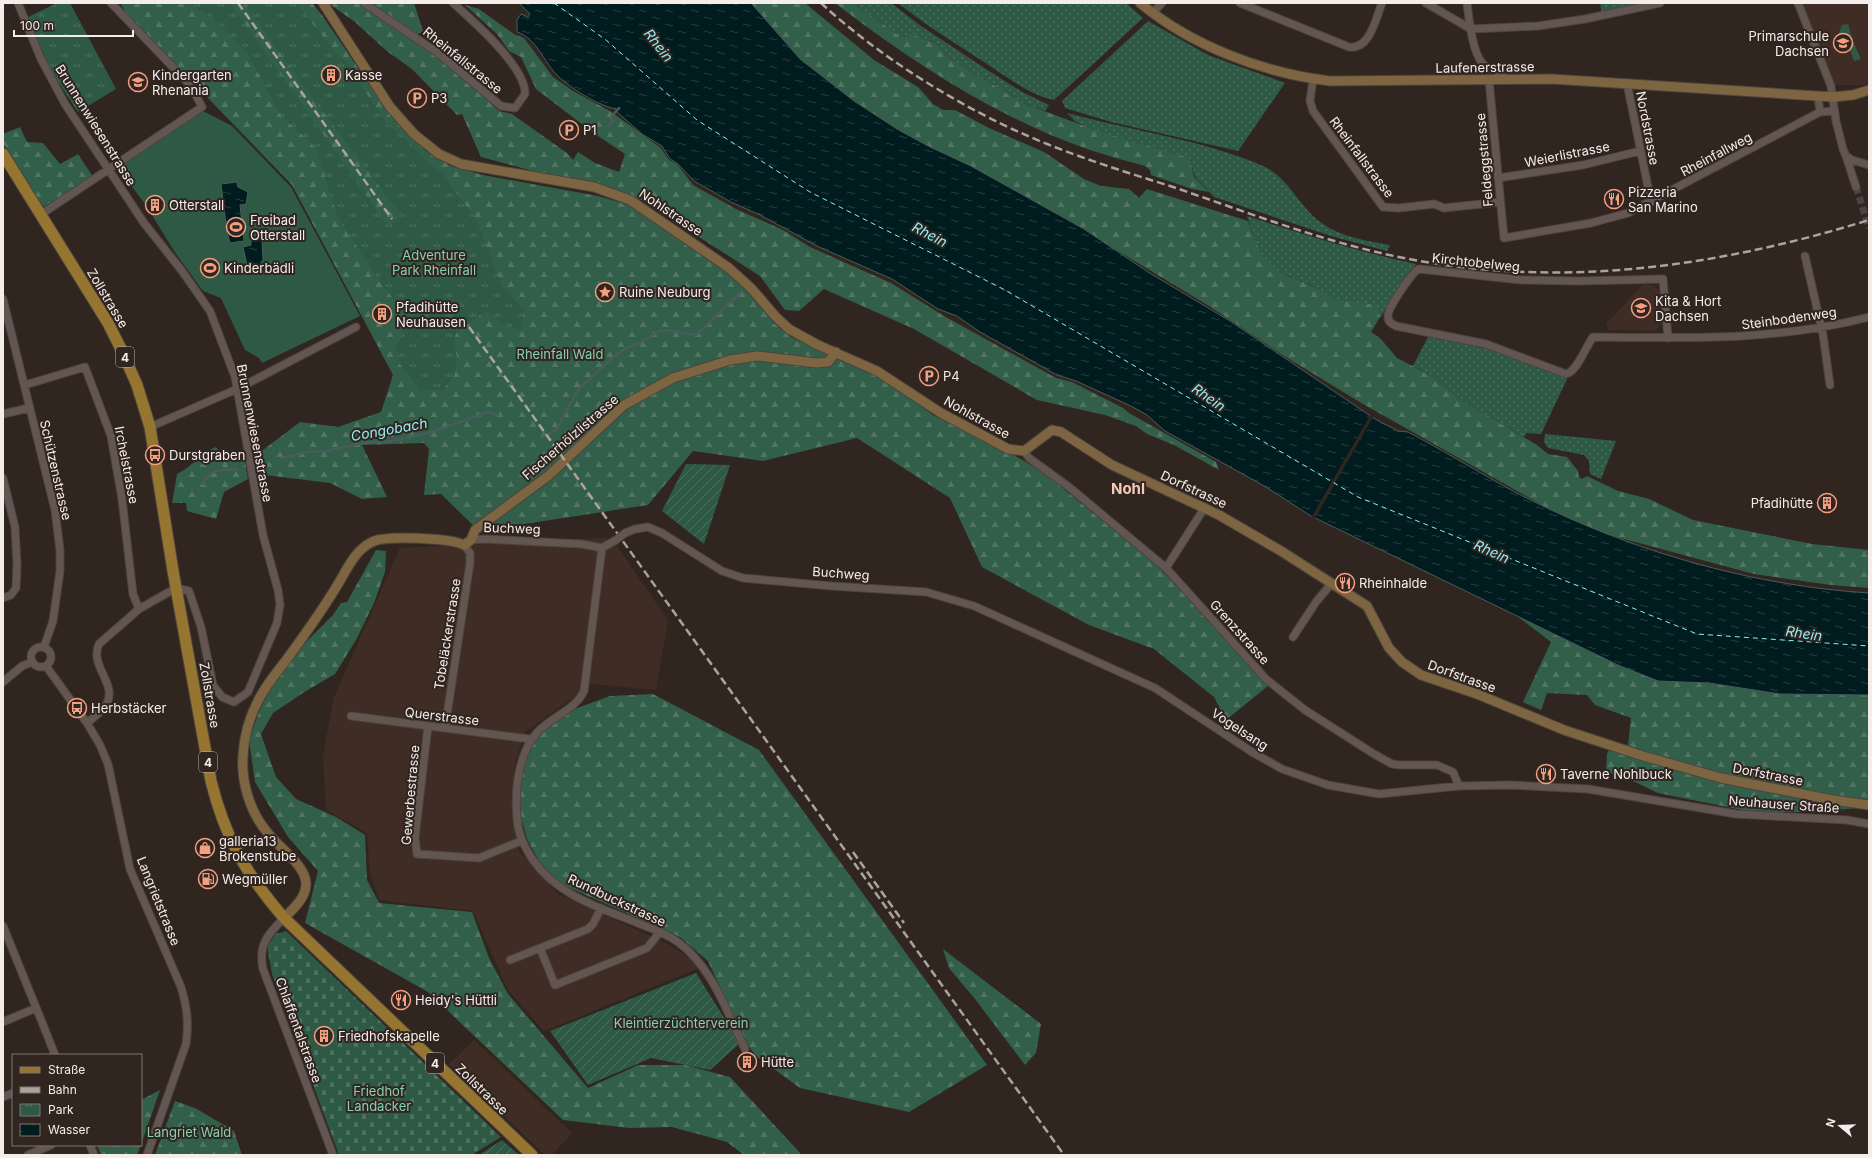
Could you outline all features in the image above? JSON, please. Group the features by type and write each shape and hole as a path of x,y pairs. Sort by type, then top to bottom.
{"main road":[{"name":"Zollstrasse","path":"3,154 108,323 137,385 150,427 176,588 215,798 234,849 264,896 284,918 532,1155"}],"street":[{"name":"Brunnenwiesenstrasse","path":"18,3 41,59 65,104 144,223 182,271 210,311 235,376 263,535 278,590 280,605 277,623 248,692 234,702 222,697 214,685 201,627 189,591 176,588"},
{"path":"40,215 202,107 191,86 111,3"},
{"name":"Nohlstrasse","path":"323,3 390,107 414,134 439,154 452,161 472,167 594,187 623,196 638,204 729,268 751,288 776,317 789,329 877,371 941,413 1008,449 1024,451"},
{"name":"Rheinfallstrasse","path":"364,3 438,53 501,106 515,108 525,94 522,80 494,42 453,3"},
{"name":"Laufenerstrasse","path":"1140,3 1152,13 1192,37 1220,50 1300,77 1313,79 1340,81 1552,79 1833,97"},
{"path":"1152,13 1162,3"},
{"path":"1240,3 1349,47 1356,48 1362,45 1367,39 1382,3"},
{"path":"1426,3 1471,29 1506,28 1561,23 1603,16 1660,3"},
{"path":"1467,3 1471,29 1481,61 1488,68 1500,73 1504,79"},
{"path":"1798,3 1831,86 1839,136 1856,187"},
{"name":"Rheinfallstrasse","path":"1313,79 1310,101 1313,111 1383,207 1398,208 1434,204 1444,208 1500,202"},
{"name":"Feldeggstrasse","path":"1489,80 1504,238"},
{"name":"Nordstrasse","path":"1627,83 1651,202"},
{"path":"1833,97 1853,95 1869,90"},
{"path":"1818,97 1820,112"},
{"name":"Rheinfallweg","path":"1504,238 1591,223 1628,213 1820,112 1834,110"},
{"name":"Weierlistrasse","path":"1498,178 1583,165 1640,151"},
{"path":"1846,156 1869,165"},
{"path":"1805,256 1821,327 1830,385"},
{"name":"Kirchtobelweg","path":"1593,337 1571,373 1562,373 1486,344 1396,326 1389,321 1388,312 1413,273 1419,269 1521,280 1578,281 1663,279 1668,338"},
{"name":"Schützenstrasse","path":"3,299 55,510 60,550 60,571 54,621 44,647"},
{"name":"Steinbodenweg","path":"1593,337 1742,337 1821,327 1869,317"},
{"path":"150,427 237,389 356,327"},
{"name":"Fischerhölzlistrasse","path":"468,542 475,530 548,476 624,405 673,378 730,360 758,356 822,363 828,362 836,352"},
{"name":"Irchelstrasse","path":"25,385 85,367 111,436 122,499 133,594 139,610"},
{"path":"3,414 29,408"},
{"name":"Dorfstrasse","path":"1024,451 1052,430 1060,432 1112,465 1205,507 1281,551 1367,606 1389,648 1402,662 1426,678 1477,694 1585,738 1687,769 1729,780 1833,800 1869,805"},
{"name":"Grenzstrasse","path":"1024,451 1029,458 1069,486 1166,568 1266,679 1305,710 1383,760 1400,765 1437,765 1453,772 1459,786"},
{"path":"3,478 15,527 17,565 16,588 11,595 3,598"},
{"path":"1166,568 1205,507"},
{"name":"Buchweg","path":"284,918 302,898 306,886 306,879 298,865 266,831 252,807 244,783 243,757 245,735 250,717 258,699 320,614 347,569 363,548 373,541 384,539 436,539 468,542 484,539 581,544 602,548 625,533 635,529 648,528 662,534 722,571 743,578 926,592 974,606 1023,628"},
{"name":"Tobeläckerstrasse","path":"445,728 470,563 468,542"},
{"name":"Rundbuckstrasse","path":"602,548 584,691 577,701 543,726 530,739 518,773 516,812 521,841 538,866 551,880 574,896 660,932 678,942 703,966 745,1049"},
{"path":"1293,638 1316,602 1331,584"},
{"path":"87,723 107,703 109,697 109,690 97,660 96,651 99,644 139,610 176,588"},
{"name":"Vogelsang","path":"1023,628 1155,688 1252,752 1282,769 1328,785 1379,794 1396,794 1459,786"},
{"path":"37,647 44,647 51,654 51,661 46,666 37,666 32,662 32,652 37,647"},
{"path":"3,682 22,666 32,662"},
{"name":"Langrietstrasse","path":"46,666 96,736 108,764 130,868 181,987 186,1005 188,1025 186,1044 147,1155"},
{"name":"Querstrasse","path":"351,716 530,739"},
{"name":"Gewerbestrasse","path":"428,726 415,838 417,854 479,858 521,841"},
{"name":"Neuhauser Straße","path":"1459,786 1509,785 1588,788 1736,814 1826,818 1869,824"},
{"path":"510,960 588,929 593,924 601,908"},
{"name":"Chlaffentalstrasse","path":"284,918 264,941 261,958 263,969 333,1155"},
{"path":"3,926 55,1054"},
{"path":"540,948 555,985 647,948 660,932"},
{"path":"3,1022 36,1008"},
{"path":"28,1155 49,1146"}],"shaded area":[{"name":"Primarschule Dachsen","path":"1802,3 1869,3 1869,83 1863,85 1833,85"},
{"name":"Kita & Hort Dachsen","path":"1643,284 1653,285 1659,291 1661,325 1654,331 1608,330 1606,324"},
{"path":"605,538 617,546 668,620 656,690 593,684 525,732 515,764 513,813 519,851 558,894 672,946 702,967 544,1031 508,990 473,911 379,900 370,874 367,833 326,810 323,755 334,697 400,548"},
{"path":"474,1040 572,1133 552,1155 545,1155 449,1064"}],"green space":[{"path":"57,3 70,3 116,89 78,112 51,71 28,17"},
{"name":"Rheinfall Wald","path":"120,3 312,3 322,15 386,109 426,151 451,166 483,175 598,196 633,206 737,280 775,324 791,337 879,375 933,415 1014,455 1044,473 1151,560 1186,594 1268,686 1226,720 1214,697 1154,649 1089,625 982,567 950,498 857,438 763,461 693,451 648,505 479,531 441,494 424,495 429,449 424,443 362,445 387,497 362,499 330,483 265,475 258,476 255,456 300,422 338,427 381,412 393,375 292,185 126,13"},
{"name":"Adventure Park Rheinfall","path":"188,3 230,3 388,226 402,216 317,104 244,3 297,3 335,52 349,64 358,81 388,125 405,138 418,153 442,174 476,219 502,286 524,309 521,330 505,326 486,311 457,332 453,341 457,357 455,374 443,390 420,390 399,363 396,346 403,333 405,312 381,284 339,219 317,149 281,116 248,54 213,18"},
{"path":"328,3 414,3 423,31 412,38 456,71 499,111 512,114 567,153 573,160 578,152 595,163 619,172 625,154 595,134 536,89 521,57 509,51 497,34 465,5 479,9 514,34 524,38 553,77 573,91 610,111 661,148 669,160 677,164 693,185 736,209 783,230 810,247 891,283 944,316 1056,378 1072,382 1123,408 1129,413 1216,462 1219,470 1174,445 1147,434 1136,426 1105,415 1037,400 914,329 824,289 799,311 785,310 760,276 641,200 596,184 544,174 481,157 462,114 457,115 412,69 388,52 355,22"},
{"path":"751,3 805,3 874,60 918,87 933,104 943,110 955,110 989,128 1044,152 1084,179 1101,186 1129,189 1139,198 1147,189 1248,221 1260,253 1282,274 1304,282 1339,300 1377,305 1380,317 1371,332 1380,338 1397,358 1430,375 1460,399 1537,445 1548,454 1567,457 1578,471 1579,477 1582,479 1587,476 1618,491 1649,499 1693,520 1812,544 1869,550 1869,588 1831,585 1754,574 1602,533 1549,509 1363,404 1284,356 1209,306 1065,219 897,129 854,101 800,59"},
{"path":"835,3 854,3 902,38 910,33 935,43 951,59 1025,104 1101,132 1190,158 1194,177 1209,192 1192,189 1151,175 1150,170 1145,166 1090,150 1022,122 956,87 894,46"},
{"path":"854,3 891,3 921,26 992,73 1024,93 1049,105 1045,111 1025,104 951,59 935,43 910,33 902,38"},
{"path":"898,3 1126,3 1143,18 1054,100 1036,94 1018,84 929,26"},
{"path":"1600,3 1649,3 1602,14"},
{"path":"1148,21 1208,55 1285,83 1238,151 1111,122 1065,108 1062,101"},
{"path":"1848,24 1853,42 1861,59 1854,61 1846,40 1843,40 1839,33 1842,25"},
{"name":"Freibad Otterstall","path":"201,110 232,126 291,187 360,316 262,363 259,358 245,350 221,298 203,291 176,254 145,204 127,180 129,178 120,166 166,136"},
{"path":"1067,113 1191,142 1240,157 1263,166 1277,175 1310,213 1327,227 1357,238 1390,245 1387,251 1331,236 1214,197 1195,177 1190,158 1100,132 1076,122"},
{"path":"20,127 27,142 43,143 60,164 78,154 93,177 43,207 3,143 3,134"},
{"path":"1247,216 1352,248 1416,264 1380,318 1338,300 1305,282 1282,274 1259,253"},
{"path":"1429,335 1485,346 1568,377 1541,434 1527,433 1524,437 1460,399 1429,374 1413,366"},
{"path":"1545,434 1616,441 1601,479 1590,474 1589,461 1584,455 1548,448 1544,442"},
{"path":"216,447 225,459 245,461 248,479 224,492 216,519 187,511 186,503 172,503 177,474"},
{"path":"686,464 730,465 704,544 662,511"},
{"path":"376,550 386,551 385,572 374,603 356,640 335,674 273,713 261,734 276,777 296,799 336,817 365,835 367,880 379,903 472,912 489,958 508,994 588,1088 638,1065 685,1065 730,1077 802,1155 744,1155 727,1142 672,1127 629,1128 563,1120 428,992 305,923 318,871 288,837 255,782 249,740 260,709 279,673 291,657 333,615 341,603 347,602"},
{"path":"1517,616 1618,665 1658,681 1709,683 1780,694 1869,695 1869,807 1812,812 1752,812 1658,793 1631,780 1606,772 1607,754 1610,748 1627,754 1631,718 1595,705 1587,695 1547,693 1541,710 1523,702 1551,642"},
{"path":"653,694 759,750 987,1065 909,1112 800,1088 756,1056 738,1032 725,998 708,961 680,937 561,884 541,865 527,839 519,810 519,776 533,739 572,710 610,696"},
{"name":"Friedhof Landacker","path":"286,931 501,1137 472,1155 339,1155 272,974 267,946 276,934"},
{"path":"943,949 1041,1024 1036,1053 1025,1065 975,999 949,968"},
{"name":"Kleintierzüchterverein","path":"696,973 740,1043 710,1070 651,1058 588,1085 550,1031"},
{"name":"Langriet Wald","path":"160,1090 142,1142 142,1099"},
{"name":"Langriet Wald","path":"175,1101 195,1108 234,1131 242,1155 155,1155"},
{"path":"502,1140 519,1155 479,1155"},
{"name":"Langriet Wald","path":"97,1146 141,1146 137,1155 101,1155"}],"water":[{"name":"Rhein","path":"519,3 751,3 800,59 854,101 897,129 928,146 971,166 1084,229 1148,272 1230,321 1375,419 1398,431 1408,432 1444,451 1496,482 1549,509 1626,541 1705,566 1746,576 1787,584 1869,593 1869,695 1780,694 1709,683 1658,681 1618,665 1311,516 1266,487 1165,431 1147,415 1131,406 1076,381 1057,375 980,332 957,316 938,309 892,279 819,247 760,215 731,202 694,181 677,163 670,159 662,146 642,134 617,112 616,109 601,104 584,95 568,85 556,74 534,44 524,35 517,32 517,20 521,14 528,17 530,14"},
{"path":"237,182 238,187 248,192 246,204 240,205 244,241 230,243 227,232 221,184"},
{"path":"258,237 259,239 262,238 263,260 258,266 248,269 243,247 251,245 251,238"}],"pier":[{"path":"1371,414 1374,415 1314,520 1311,518"}],"waterway":[{"path":"608,126 613,121 610,118 619,108"},
{"name":"Congobach","path":"542,438 556,430 578,390 612,358 628,347 640,343 659,331 666,330 696,335 740,293"},
{"name":"Congobach","path":"282,458 363,443 393,441 432,432 488,412 498,415"},
{"name":"Congobach","path":"203,484 209,475 216,471 236,469"}],"ferry route":[{"path":"554,3 606,40 697,120 810,192 1005,290 1358,497 1697,634 1869,646"}],"tunnel":[{"path":"1856,187 1869,228"}],"railway":[{"path":"238,3 392,219"},
{"path":"821,3 867,42 919,78 974,110 1028,136 1098,163 1281,224 1337,242 1394,256 1454,266 1514,271 1574,272 1634,269 1752,251 1811,237 1869,220"},
{"path":"469,327 1064,1155"},
{"path":"853,852 904,923"}],"place":[{"name":"Primarschule Dachsen","path":"1843,43"},
{"name":"Kasse","path":"331,75"},
{"name":"Kindergarten Rhenania","path":"138,82"},
{"name":"P3","path":"417,98"},
{"name":"P1","path":"569,130"},
{"name":"Pizzeria San Marino","path":"1614,199"},
{"name":"Otterstall","path":"155,205"},
{"name":"Freibad Otterstall","path":"236,227"},
{"name":"Kinderbädli","path":"210,268"},
{"name":"Ruine Neuburg","path":"605,292"},
{"name":"Kita & Hort Dachsen","path":"1641,308"},
{"name":"Pfadihütte Neuhausen","path":"382,314"},
{"name":"P4","path":"929,376"},
{"name":"Durstgraben","path":"155,455"},
{"name":"Pfadihütte","path":"1827,503"},
{"name":"Rheinhalde","path":"1345,583"},
{"name":"Herbstäcker","path":"77,708"},
{"name":"Taverne Nohlbuck","path":"1546,774"},
{"name":"galleria13 Brokenstube","path":"205,848"},
{"name":"Wegmüller","path":"208,879"},
{"name":"Heidy's Hüttli","path":"401,1000"},
{"name":"Friedhofskapelle","path":"324,1036"},
{"name":"Hütte","path":"747,1062"}],"district":[{"name":"Nohl","path":"1128,488"}]}
